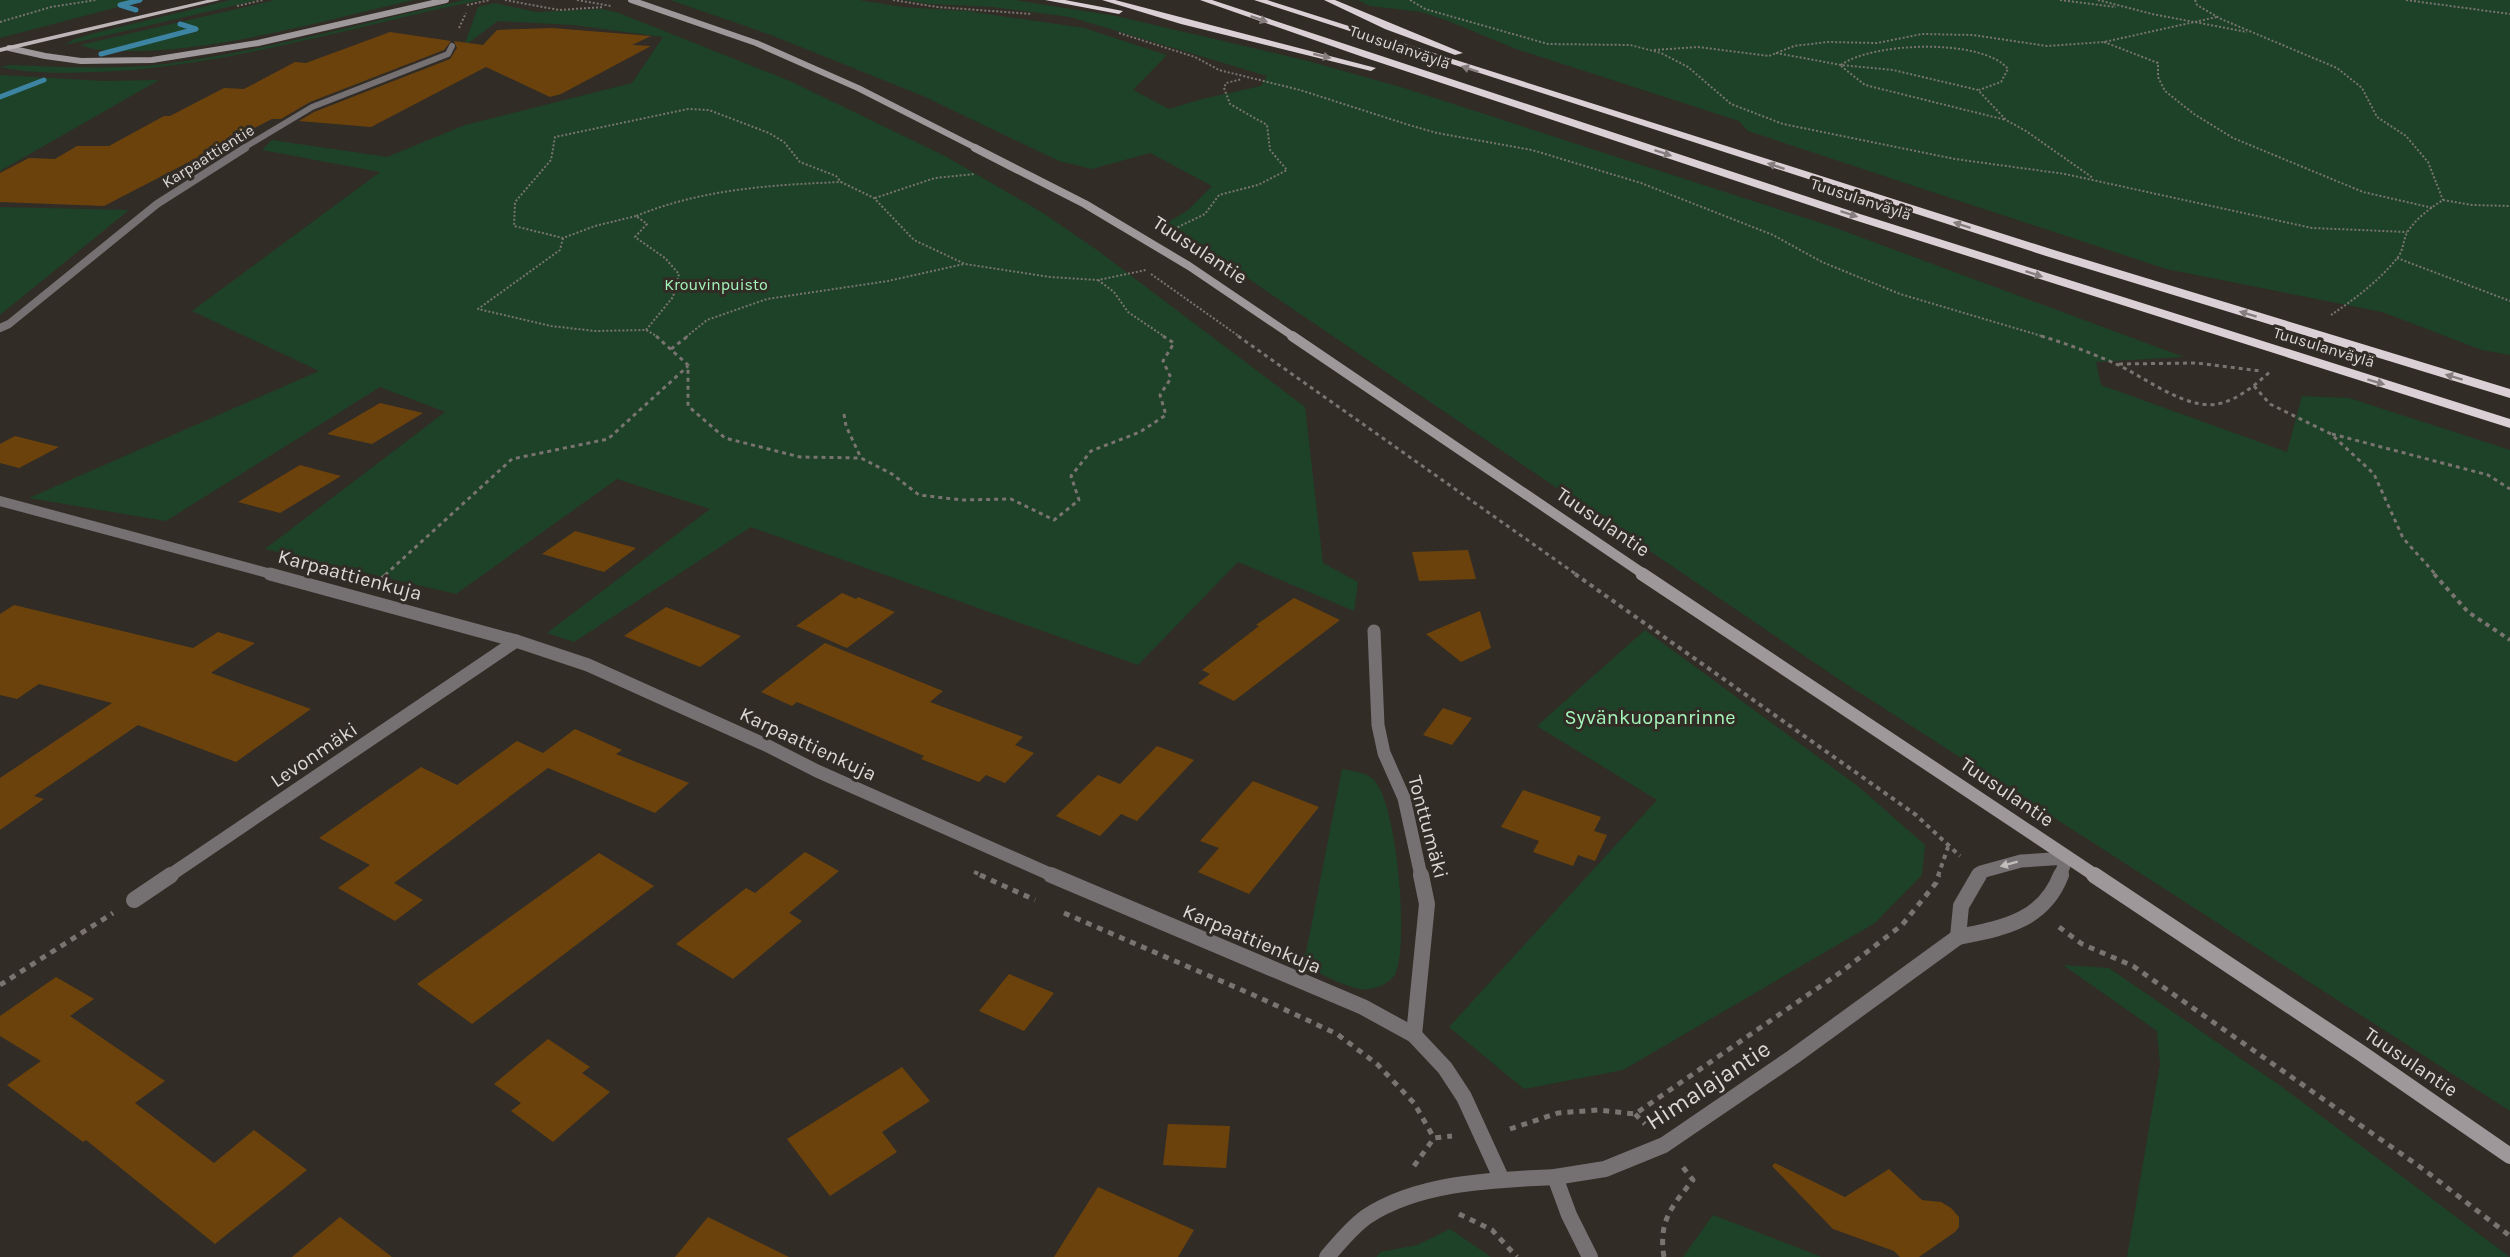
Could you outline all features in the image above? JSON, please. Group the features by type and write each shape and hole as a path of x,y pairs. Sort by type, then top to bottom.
{"highway":[{"path":"1049,0 1184,22"},
{"path":"1106,0 1184,22 1385,72 1627,141"},
{"name":"Tuusulanväylä","path":"1204,0 2020,269 2510,424"},
{"name":"Tuusulanväylä","path":"1258,0 2050,253 2510,394"},
{"path":"1329,1 1398,31 1671,133"}],"main road":[{"path":"0,50 216,0"},
{"path":"9,48 33,55 105,64 165,60 247,46 446,0"},
{"name":"Tuusulantie","path":"631,0 756,43 858,88 1085,204 1189,266 1630,566 2361,1053 2510,1156"}],"street":[{"name":"Karpaattientie","path":"0,328 9,324 157,204 241,150 312,107 448,54 452,46"},
{"name":"Karpaattienkuja","path":"0,501 516,641 588,665 766,745 817,771 1053,875 1363,1007 1414,1035 1445,1068 1464,1097 1478,1132 1502,1180"},
{"name":"Tonttumäki","path":"1374,631 1378,725 1384,753 1404,798 1427,904 1414,1035"},
{"name":"Levonmäki","path":"134,900 516,641"},
{"name":"Himalajantie","path":"1326,1257 1368,1215 1421,1194 1502,1180 1555,1177 1605,1169 1664,1145 1793,1058 1958,937 2000,928 2037,912 2057,885 2067,858"},
{"path":"1958,937 1961,906 1981,872 2021,861 2067,858"},
{"path":"1555,1177 1569,1215 1590,1257"}],"path":[{"path":"0,22 51,7 96,0"},
{"path":"505,0 558,10 604,7"},
{"path":"577,0 620,8"},
{"path":"892,0 937,7 1036,15"},
{"path":"1410,0 1425,9 1548,44 1629,45 1650,51 1688,67 1731,104 1783,124 1955,159 2065,174 2312,228 2408,232"},
{"path":"2060,0 2127,8"},
{"path":"2098,0 2198,23 2255,33"},
{"path":"2194,0 2197,5 2217,17 2337,68 2362,88 2377,117 2406,136 2428,162 2443,200"},
{"path":"2406,0 2510,14"},
{"path":"1650,51 1698,47 1738,54 1769,56 1794,46 1827,42 1877,43 1922,34 1973,35 2047,46 2104,42 2217,17"},
{"path":"1114,32 1183,53 1218,70 1300,90 1437,133 1532,150 1641,183 1773,236 1822,262 1900,294 2045,337 2116,364 2169,393 2202,404 2224,403 2254,386 2276,368"},
{"path":"2104,42 2158,63 2158,77 2165,91 2193,114 2233,138 2363,192 2433,208"},
{"path":"1775,53 1841,65 1893,70 1978,90 2001,82 2008,69 2002,60 1987,54 1926,48 1882,50 1853,57 1841,65"},
{"path":"1841,65 1865,85 2006,120 2026,131 2096,181"},
{"path":"1152,244 1168,232 1205,214 1219,195 1258,185 1287,170 1270,150 1267,125 1230,104 1224,88 1226,83 1249,79"},
{"path":"1978,90 2006,120"},
{"path":"840,182 836,176 800,162 784,142 769,133 709,110 688,109 555,137 551,160 515,202 514,226 563,238 595,226 636,216 654,207 695,197 751,188 840,182 874,198 914,240 965,264 1098,280 1146,270"},
{"path":"874,198 935,178 982,174"},
{"path":"2323,322 2357,297 2397,258 2403,249 2408,232 2426,212 2443,200 2472,205 2510,206"},
{"path":"636,216 647,224 634,237 672,262 679,274 673,297 646,330"},
{"path":"563,238 560,250 478,309 513,320 563,328 617,332 646,330 672,349 688,365 688,406 725,438 800,457 861,458 892,474 919,495 962,500 1011,499 1054,520 1079,500 1071,476 1091,451 1140,432 1166,415 1160,395 1171,378 1163,361 1174,343 1128,312 1114,292 1098,280"},
{"path":"2397,258 2510,301"},
{"path":"1136,263 1916,815 1948,847"},
{"path":"672,349 707,320 767,299 888,281 965,264"},
{"path":"2116,364 2196,363 2270,372"},
{"path":"360,598 512,459 608,439 688,365"},
{"path":"2254,386 2270,404 2331,434 2488,475 2510,489"},
{"path":"843,414 861,458"},
{"path":"2331,434 2374,474 2403,538 2468,612 2510,640"},
{"path":"0,985 134,900"},
{"path":"2082,944 2133,966 2423,1168 2510,1236"},
{"path":"1635,1114 1693,1179 1668,1213 1659,1239 1664,1257"}],"green space":[{"path":"0,0 145,0 0,38"},
{"path":"231,0 258,0 65,45 74,39 95,33"},
{"path":"275,0 414,0 280,32 212,44 143,51 104,50 80,45"},
{"path":"465,0 481,0 241,54 145,69 60,73 0,67 10,65 107,67 165,64 241,52"},
{"path":"670,0 859,0 903,7 967,11 1084,28 1167,55 1133,90 1169,109 1261,86 1267,76 1070,17 992,7 929,4 904,0 1015,0 1116,16 1308,61 1404,88 1833,227 2184,357 2096,362 2101,385 2287,452 2302,396 2349,398 2510,450 2510,1111 1843,682 1166,223 1187,211 1212,186 1150,153 1092,169 1059,161 923,96 771,35"},
{"path":"1358,0 2510,0 2510,355 2482,350 2382,312 2166,269 1748,131 1739,121 1516,49 1446,20 1421,12 1370,6"},
{"name":"Krouvinpuisto","path":"494,3 537,12 603,9 619,13 790,81 945,156 1043,213 1097,250 1305,407 1323,563 1358,582 1354,611 1238,562 1138,665 751,527 574,642 547,633 710,509 617,479 456,594 265,549 445,412 380,387 166,521 29,498 319,371 192,311 380,172 262,150 272,140 387,157 465,125 632,83 663,37 573,25 498,21 464,46 478,7"},
{"path":"0,75 103,81 159,80 0,171"},
{"path":"0,207 129,210 0,315"},
{"name":"Syvänkuopanrinne","path":"1645,630 1859,787 1925,845 1922,875 1875,923 1623,1070 1524,1089 1449,1027 1657,800 1537,726"},
{"path":"1342,769 1370,777 1381,792 1389,814 1398,873 1401,904 1400,956 1392,979 1370,989 1342,984 1293,960 1306,953"},
{"path":"2063,965 2109,968 2282,1087 2510,1257 2127,1257 2160,1064 2157,1031"},
{"path":"1713,1215 1822,1257 1683,1257"},
{"path":"1450,1229 1491,1257 1376,1257 1381,1252 1417,1245"}],"building":[{"path":"552,28 651,36 632,45 651,46 561,94 550,97 486,67 371,127 299,121 314,112 450,59 457,48 454,41 483,45 497,30"},
{"path":"390,32 451,41 444,50 310,102 281,119 272,119 104,206 0,202 0,173 29,158 55,159 77,146 109,146 164,116 170,116 224,88 244,89 295,62 306,63"},
{"path":"380,403 423,413 372,444 327,434"},
{"path":"15,436 59,447 19,468 0,463 0,444"},
{"path":"300,465 341,476 280,513 238,502"},
{"path":"575,531 636,548 604,572 542,554"},
{"path":"1468,550 1476,579 1419,581 1412,552"},
{"path":"842,593 895,612 847,648 796,626"},
{"path":"1294,598 1340,620 1234,701 1198,683 1210,674 1202,670 1259,626 1256,625"},
{"path":"14,605 193,648 218,632 255,643 211,673 311,709 236,762 138,725 34,796 44,799 0,830 0,778 112,703 39,684 17,699 0,695 0,614"},
{"path":"666,607 741,636 700,667 624,636"},
{"path":"1480,611 1491,648 1461,662 1426,634"},
{"path":"825,643 943,691 930,702 1023,737 1015,745 1034,753 1005,783 986,775 979,782 921,759 924,756 797,702 792,706 761,692"},
{"path":"1443,708 1472,718 1452,745 1423,735"},
{"path":"575,729 622,750 616,754 689,783 655,813 548,768 394,883 423,900 395,921 338,888 370,865 319,838 421,767 457,785 517,741 543,753"},
{"path":"1157,746 1194,760 1137,821 1121,814 1100,836 1056,816 1098,775 1120,784"},
{"path":"1253,781 1319,807 1249,894 1198,872 1219,848 1200,841"},
{"path":"1523,790 1601,817 1594,831 1607,835 1595,861 1578,855 1573,866 1533,852 1539,841 1501,827"},
{"path":"805,852 839,871 789,913 802,921 733,979 676,944 746,888 755,893"},
{"path":"599,853 654,886 472,1024 417,984"},
{"path":"1009,974 1054,993 1024,1031 979,1011"},
{"path":"56,977 94,999 70,1016 165,1081 135,1103 214,1163 254,1130 307,1170 215,1244 86,1140 83,1142 7,1085 41,1061 0,1036 0,1016"},
{"path":"548,1039 590,1067 582,1073 610,1092 553,1142 511,1111 521,1103 494,1084"},
{"path":"902,1067 930,1101 882,1132 897,1152 830,1196 787,1139"},
{"path":"1168,1124 1230,1126 1226,1168 1163,1165"},
{"path":"1775,1163 1845,1197 1889,1169 1922,1200 1941,1202 1951,1208 1959,1217 1959,1227 1919,1257 1900,1257 1894,1251 1833,1229 1772,1166"},
{"path":"1098,1187 1194,1230 1178,1257 1054,1257"},
{"path":"340,1217 392,1257 292,1257"},
{"path":"708,1217 789,1257 675,1257"}],"waterway":[{"path":"136,10 120,5 140,0"},
{"path":"101,54 196,29 180,24"},
{"path":"0,97 44,80"}]}
